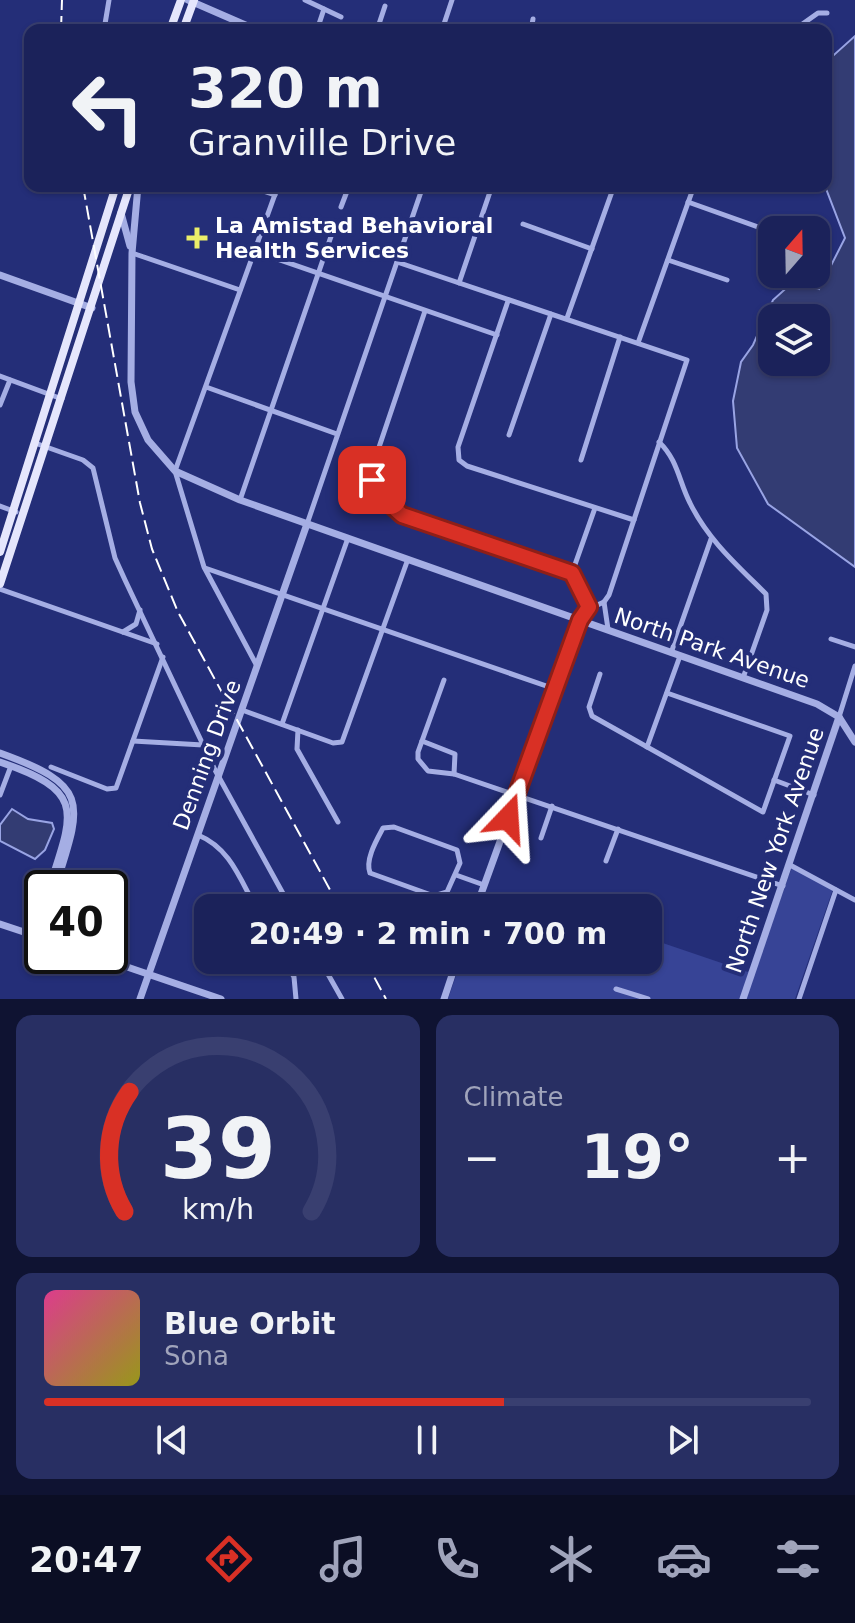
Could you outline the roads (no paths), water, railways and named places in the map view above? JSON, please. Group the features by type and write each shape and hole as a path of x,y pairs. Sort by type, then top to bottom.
{"main road":[{"path":"172,24 181,0"},
{"path":"185,24 192,1"},
{"path":"0,552 116,192"},
{"path":"119,192 121,213"},
{"path":"0,587 48,447 128,192"}],"street":[{"path":"105,24 109,0"},
{"path":"305,0 341,17"},
{"path":"444,24 452,0"},
{"path":"192,1 244,24"},
{"path":"379,24 385,6"},
{"path":"319,24 324,9"},
{"path":"802,24 818,13 827,13"},
{"path":"532,24 533,19"},
{"name":"North Park Avenue","path":"137,192 132,253 131,382 134,406 148,440 175,471 240,500 817,704 839,717"},
{"path":"266,192 275,195"},
{"path":"258,667 204,567 175,471 276,192"},
{"path":"341,207 347,192"},
{"path":"307,524 421,192"},
{"path":"459,283 490,192"},
{"path":"567,318 612,192"},
{"path":"638,343 692,192"},
{"path":"688,202 758,227"},
{"name":"North Park Avenue","path":"121,213 132,253"},
{"path":"240,500 336,222"},
{"path":"523,224 592,249"},
{"path":"254,251 497,335"},
{"path":"132,253 240,290"},
{"path":"668,260 727,280"},
{"path":"397,262 687,360 604,602 608,630"},
{"path":"0,275 92,308"},
{"path":"508,301 458,447 459,460 467,466 634,520"},
{"path":"425,311 373,465 376,492 402,515 572,573 589,607"},
{"path":"509,435 551,314"},
{"path":"581,460 620,337"},
{"path":"0,376 63,399"},
{"path":"0,405 10,379"},
{"path":"206,387 337,434"},
{"path":"659,442 676,464 689,502 711,539 766,594 769,602 743,678"},
{"path":"35,443 83,460 93,468 115,558 218,777 283,894"},
{"path":"0,506 24,515"},
{"path":"572,573 595,508"},
{"name":"Denning Drive","path":"140,999 307,524"},
{"path":"282,724 348,538"},
{"path":"647,747 667,693 711,539"},
{"path":"242,710 333,743 342,742 408,559"},
{"path":"204,567 324,606 555,689"},
{"path":"0,587 158,644"},
{"path":"481,894 580,620 589,607 604,602"},
{"path":"122,632 136,624 140,609"},
{"path":"831,639 855,647"},
{"path":"51,767 107,789 117,786 163,656"},
{"name":"North New York Avenue","path":"743,999 855,666"},
{"path":"600,674 589,712 763,812 790,736 667,693"},
{"path":"444,680 422,741 418,759 421,766 438,774 454,774 552,806 783,886"},
{"path":"839,717 855,742"},
{"path":"298,730 297,749 338,822"},
{"path":"133,741 203,745"},
{"path":"422,741 455,754 454,774"},
{"path":"0,753 63,783 74,805 74,828 58,870"},
{"path":"0,762 37,770"},
{"path":"0,795 11,766"},
{"path":"774,780 814,795"},
{"path":"541,838 552,806"},
{"path":"394,827 457,850 460,863 456,875 447,892 434,896 374,876 368,868 383,828 394,827"},
{"path":"606,861 618,829"},
{"path":"198,835 216,843 226,853 248,894"},
{"path":"790,865 855,899"},
{"path":"456,875 484,885"},
{"path":"799,999 836,890"},
{"path":"0,924 24,932"},
{"path":"128,967 221,999"},
{"path":"292,974 296,999"},
{"path":"328,974 342,999"},
{"path":"444,999 452,974"},
{"path":"616,989 648,999"}],"railway":[{"path":"61,24 62,0"},
{"path":"84,192 140,503 152,549 178,612 332,894"},
{"path":"373,974 386,999"}],"place":[{"name":"La Amistad Behavioral Health Services","path":"197,238"}]}
